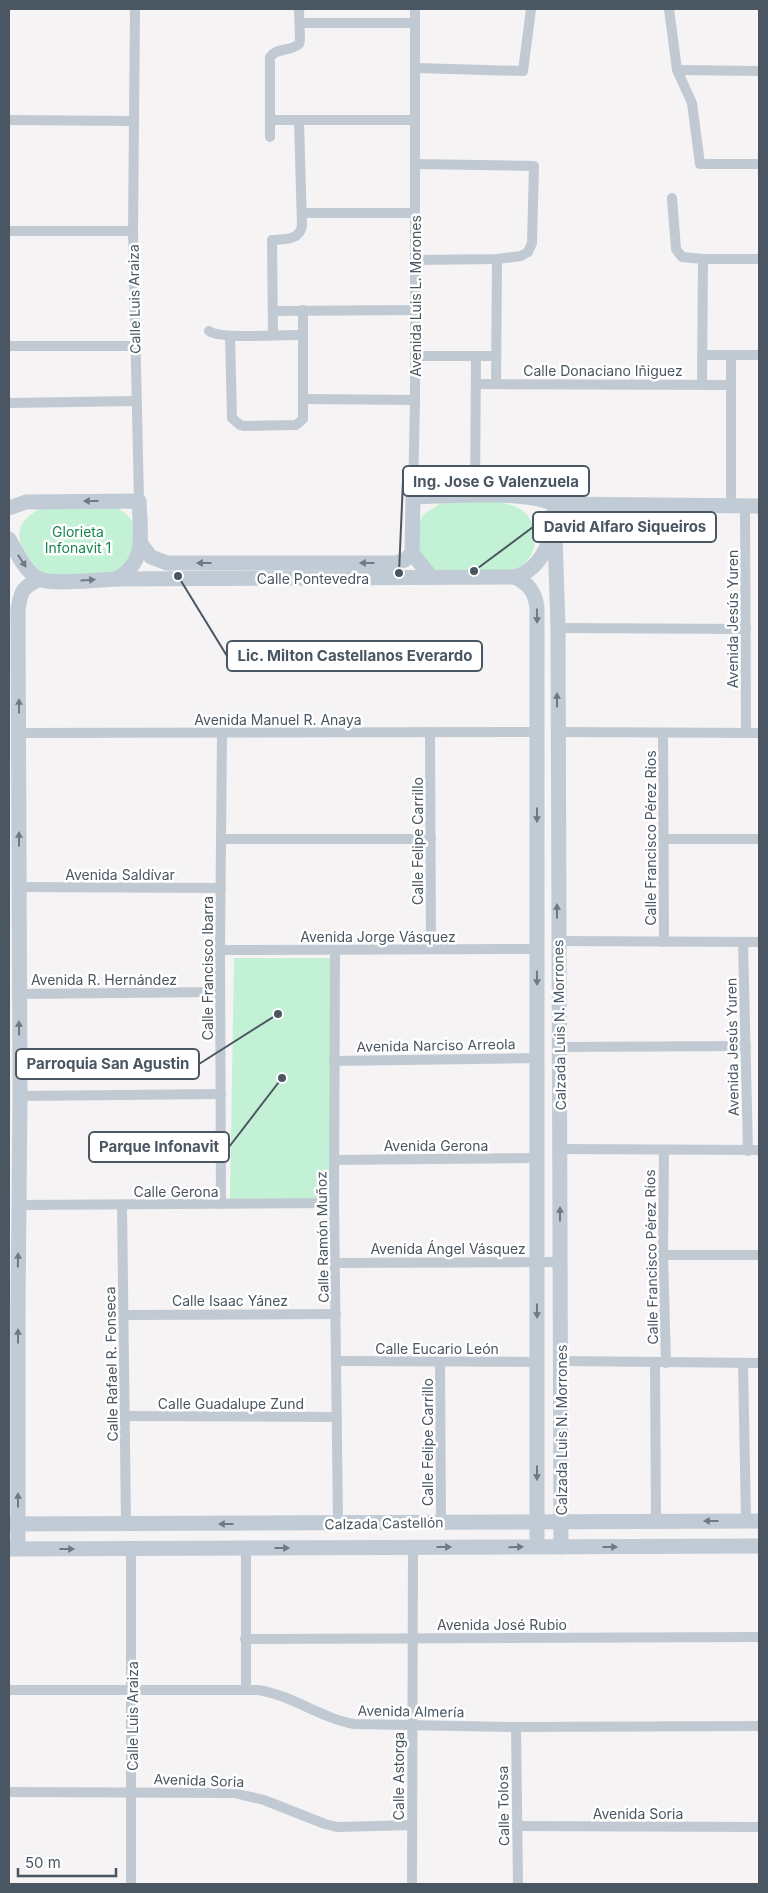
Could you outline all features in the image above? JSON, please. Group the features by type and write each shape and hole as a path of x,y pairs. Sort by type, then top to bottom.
{"street":[{"name":"Calle Luis Araiza","path":"116,578 125,574 134,565 138,559 141,544 133,231 135,9"},
{"path":"270,137 269,62 272,53 295,47 300,40 299,9"},
{"name":"Avenida Luis L. Morones","path":"412,553 415,400 415,9"},
{"path":"415,68 523,71 531,9"},
{"path":"669,9 677,70 692,103 700,164 759,164"},
{"path":"300,23 416,23"},
{"path":"677,70 759,71"},
{"path":"9,120 133,121"},
{"path":"270,120 415,120"},
{"path":"273,334 272,240 293,238 299,234 302,226 299,121"},
{"path":"415,164 534,166 532,243 528,252 521,256 497,259 415,260"},
{"path":"672,198 676,249 682,257 703,260 759,260"},
{"path":"302,213 415,214"},
{"path":"9,231 133,231"},
{"path":"496,384 497,259"},
{"path":"702,384 703,260"},
{"path":"230,336 231,414 234,422 244,426 296,425 303,419 303,310"},
{"path":"273,311 414,310"},
{"path":"209,331 214,334 230,336 303,334"},
{"path":"9,346 136,346"},
{"name":"Calle Donaciano Iñiguez","path":"702,355 759,355"},
{"name":"Avenida Jesús Yuren","path":"731,355 730,385 745,506 746,733"},
{"path":"415,356 495,356"},
{"path":"475,496 476,356"},
{"name":"Calle Donaciano Iñiguez","path":"476,384 730,385"},
{"path":"304,399 415,400"},
{"path":"9,403 136,400"},
{"path":"413,497 475,496 530,498 546,500 554,504 745,506"},
{"path":"9,508 26,502 139,501"},
{"name":"Calzada Luis N. Morrones","path":"554,504 558,628 557,941 560,1149 561,1547"},
{"path":"515,578 525,574 538,562 549,543 555,523"},
{"path":"9,539 24,564 40,579 25,586 20,595 18,609 19,732 14,790 19,887 20,1096 19,1205 13,1309 13,1549"},
{"name":"Calle Pontevedra","path":"141,544 151,557 167,563 396,563 405,560 412,553"},
{"path":"412,553 431,578"},
{"name":"Calle Pontevedra","path":"40,579 53,581 116,578 515,578"},
{"name":"Calzada Luis N. Morrones","path":"515,578 525,582 532,590 536,601 537,1547"},
{"path":"558,628 746,629"},
{"name":"Avenida Manuel R. Anaya","path":"19,732 537,732"},
{"name":"Calle Francisco Ibarra","path":"221,1204 220,950 222,732"},
{"name":"Calle Felipe Carrillo","path":"430,732 431,949"},
{"path":"557,732 759,733"},
{"name":"Calle Francisco Pérez Ríos","path":"663,733 664,942"},
{"path":"537,766 557,766"},
{"path":"664,838 759,839"},
{"path":"221,839 431,839"},
{"name":"Avenida Saldívar","path":"19,887 221,888"},
{"path":"557,941 759,942"},
{"name":"Avenida Jesús Yuren","path":"743,942 748,1150"},
{"name":"Avenida Jorge Vásquez","path":"220,950 536,949"},
{"name":"Calle Ramón Muñoz","path":"335,950 334,1203 338,1523"},
{"name":"Avenida R. Hernández","path":"19,994 220,992"},
{"path":"559,1047 746,1046"},
{"name":"Avenida Narciso Arreola","path":"334,1061 537,1058"},
{"path":"20,1096 221,1094"},
{"path":"560,1149 759,1150"},
{"name":"Calle Francisco Pérez Ríos","path":"664,1151 663,1255 666,1363"},
{"name":"Avenida Gerona","path":"334,1160 537,1158"},
{"name":"Calle Gerona","path":"19,1205 334,1203"},
{"name":"Calle Rafael R. Fonseca","path":"122,1205 126,1523"},
{"path":"663,1255 759,1255"},
{"name":"Avenida Ángel Vásquez","path":"335,1262 560,1262"},
{"name":"Calle Isaac Yánez","path":"124,1314 336,1314"},
{"name":"Calle Eucario León","path":"336,1361 538,1362"},
{"path":"561,1361 759,1363"},
{"name":"Calle Felipe Carrillo","path":"440,1362 441,1522"},
{"name":"Calle Francisco Pérez Ríos","path":"655,1363 656,1521"},
{"path":"743,1363 753,1521"},
{"name":"Calle Guadalupe Zund","path":"125,1416 337,1417"},
{"name":"Calzada Castellón","path":"13,1524 753,1521"},
{"name":"Calzada Castellón","path":"13,1549 759,1546"},
{"path":"246,1548 246,1690"},
{"name":"Calle Astorga","path":"412,1884 413,1548"},
{"name":"Calle Luis Araiza","path":"131,1549 131,1884"},
{"name":"Avenida José Rubio","path":"245,1639 759,1637"},
{"name":"Avenida Almería","path":"9,1690 246,1690 271,1692 345,1723 516,1727 759,1726"},
{"name":"Calle Tolosa","path":"516,1727 518,1884"},
{"name":"Avenida Soria","path":"9,1792 240,1794 264,1800 325,1824 336,1826 412,1826"},
{"name":"Avenida Soria","path":"517,1826 759,1827"}],"green space":[{"path":"454,501 506,503 527,514 533,525 535,539 534,549 524,565 516,571 434,571 419,555 416,526 425,513 440,504"},
{"name":"Glorieta Infonavit 1","path":"111,505 128,516 133,522 135,536 129,563 112,573 100,575 57,575 43,573 30,564 22,547 19,533 23,522 28,517 41,508"},
{"path":"234,958 332,958 334,1198 230,1200"}],"place":[{"name":"David Alfaro Siqueiros","path":"474,571"},
{"name":"Ing. Jose G Valenzuela","path":"399,573"},
{"name":"Lic. Milton Castellanos Everardo","path":"178,576"},
{"name":"Parroquia San Agustin","path":"278,1014"},
{"name":"Parque Infonavit","path":"282,1078"}]}
